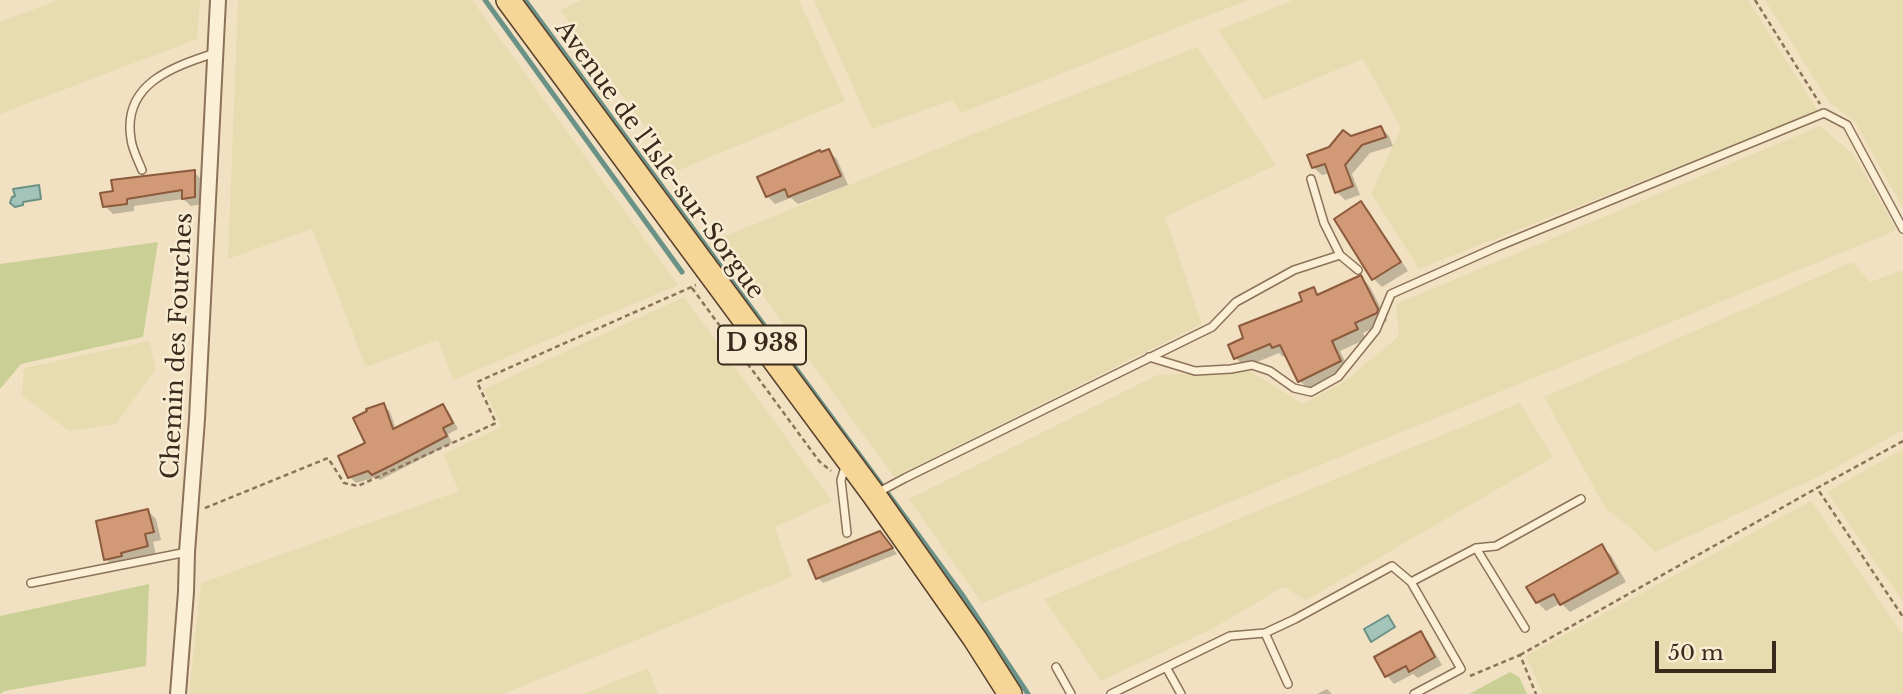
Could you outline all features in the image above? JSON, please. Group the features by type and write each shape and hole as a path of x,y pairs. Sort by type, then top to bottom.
{"main road":[{"name":"Avenue de l'Isle-sur-Sorgue","path":"508,0 702,282 844,470 874,495 975,639 1010,694"}],"street":[{"name":"Chemin des Fourches","path":"178,694 198,405 218,0"}],"lane":[{"path":"142,170 131,140 130,121 136,97 153,81 180,65 215,53"},
{"path":"1149,357 1195,371 1252,365 1270,371 1294,388 1311,391 1338,377 1376,330 1391,294 1511,241 1824,113 1847,125 1903,229"},
{"path":"1311,178 1324,223 1340,256 1358,270"},
{"path":"874,495 1212,327 1236,302 1294,270 1340,256"},
{"path":"844,470 847,533"},
{"path":"1411,582 1476,548 1496,546 1581,499"},
{"path":"1476,548 1525,628"},
{"path":"31,583 187,552"},
{"path":"1111,694 1230,636 1265,633 1392,566 1411,582 1461,669 1414,694"},
{"path":"1265,633 1288,684"},
{"path":"1056,667 1071,694"},
{"path":"1166,667 1181,694"}],"path":[{"path":"1755,0 1815,93 1824,113"},
{"path":"191,514 328,458 344,483 358,486 496,423 477,382 702,282 819,461 844,470"},
{"path":"1461,669 1464,679 1520,654 1903,441"},
{"path":"1817,488 1903,617"},
{"path":"1520,654 1536,694"}],"shaded area":[{"path":"58,0 200,0 197,39 0,114 0,22"},
{"path":"238,0 472,0 678,285 453,380 438,340 366,367 312,229 228,259"},
{"path":"582,0 799,0 845,101 677,171 560,10"},
{"path":"814,0 1248,0 961,113 952,100 872,129"},
{"path":"1293,0 1748,0 1818,111 1419,269 1371,193 1401,128 1363,59 1264,100 1218,30"},
{"path":"1765,0 1903,0 1903,208 1855,122 1829,102"},
{"path":"1197,47 1276,165 1165,217 1202,324 894,477 721,238 968,136"},
{"path":"1820,126 1853,154 1897,230 982,603 909,499 1157,375 1250,371 1303,404 1344,382 1399,336 1396,304"},
{"path":"1852,262 1870,282 1903,270 1903,430 1820,476 1655,552 1632,529 1606,509 1544,397"},
{"path":"684,297 832,501 775,527 792,577 503,694 189,694 201,583 459,491 443,454 502,427 484,389"},
{"path":"149,341 156,369 116,424 69,431 22,396 24,368"},
{"path":"1520,403 1553,457 1306,600 1283,587 1212,629 1101,681 1044,599"},
{"path":"1903,449 1903,602 1827,492"},
{"path":"1811,501 1903,635 1903,694 1543,694 1526,656"},
{"path":"648,668 658,694 583,694"}],"green space":[{"path":"158,242 143,337 21,364 0,389 0,264"},
{"path":"149,584 146,666 4,691 0,694 0,616"},
{"path":"1510,672 1519,677 1527,694 1469,694"}],"water":[{"path":"39,185 41,199 23,202 23,205 15,207 10,203 15,196 13,189"},
{"path":"1388,615 1395,627 1371,642 1364,629"}],"building":[{"path":"1381,126 1386,137 1362,145 1345,165 1353,186 1335,193 1325,164 1312,168 1307,155 1329,147 1343,130 1351,136"},
{"path":"829,149 841,176 788,197 785,189 766,197 757,177 820,150"},
{"path":"195,170 195,197 182,199 182,190 127,199 127,204 103,207 100,193 113,191 111,180"},
{"path":"1361,201 1401,262 1372,280 1334,219"},
{"path":"1361,275 1378,309 1377,313 1355,323 1358,329 1332,341 1341,361 1298,382 1280,345 1272,348 1270,344 1234,359 1228,345 1243,338 1239,326 1302,301 1299,293 1314,287 1317,295"},
{"path":"384,403 393,429 443,404 453,423 443,428 447,436 396,463 372,475 368,471 348,478 338,456 365,443 353,418 367,411 366,409"},
{"path":"148,509 154,532 145,534 148,546 104,560 96,521"},
{"path":"880,531 893,548 816,579 808,560"},
{"path":"1602,544 1618,573 1560,605 1554,594 1536,603 1526,587"},
{"path":"1421,631 1435,657 1409,672 1406,666 1385,677 1374,657"}],"waterway":[{"path":"485,0 682,272"},
{"path":"525,0 961,593 1028,694"}]}
